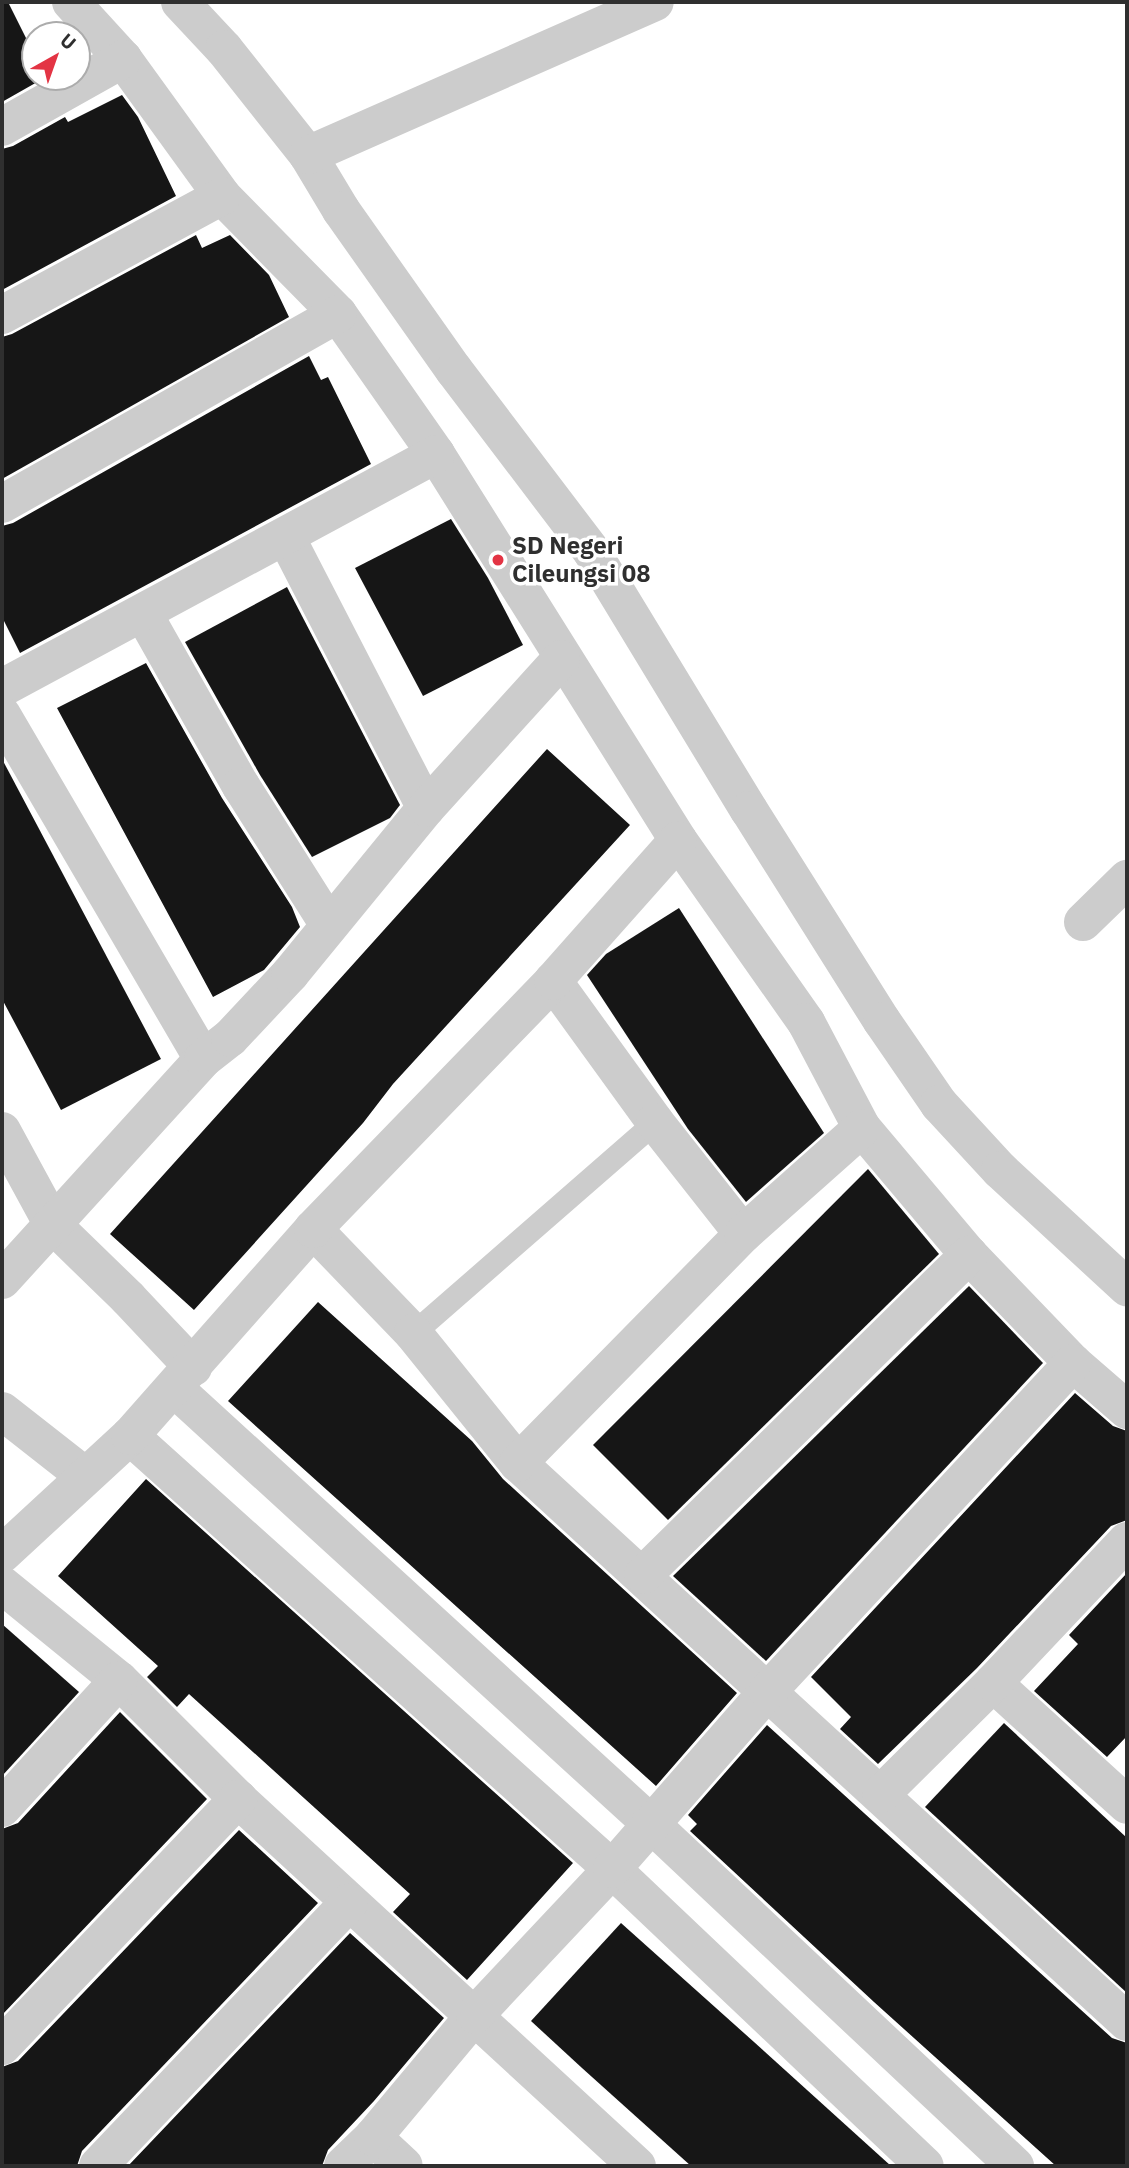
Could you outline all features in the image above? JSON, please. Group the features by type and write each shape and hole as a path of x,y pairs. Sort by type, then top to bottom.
{"street":[{"path":"71,2 123,59 222,196 338,314 436,454 561,659 678,840 806,1022 862,1128 969,1255 1073,1363 1127,1410"},
{"path":"180,2 224,49 308,155 341,210 454,370 592,552 749,810 882,1021 939,1104 1000,1170 1127,1287"},
{"path":"308,155 654,2"},
{"path":"2,127 123,59"},
{"path":"2,315 222,196"},
{"path":"2,504 338,314"},
{"path":"2,688 436,454"},
{"path":"286,537 426,808"},
{"path":"143,613 241,786 329,925"},
{"path":"2,1280 203,1059 230,1038 259,1007 426,808 561,659"},
{"path":"2,715 203,1059"},
{"path":"2,1554 130,1436 313,1229 553,981 678,840"},
{"path":"1083,922 1127,879"},
{"path":"553,981 655,1122 743,1234"},
{"path":"518,1463 743,1234 862,1128"},
{"path":"2,1131 53,1225 128,1298 183,1377 650,1823 1015,2166"},
{"path":"313,1229 413,1334 518,1463 1127,2022"},
{"path":"643,1575 969,1255"},
{"path":"343,2166 373,2137 475,2015 612,1869 768,1690 1073,1363"},
{"path":"2,1411 85,1476"},
{"path":"130,1436 612,1869 925,2166"},
{"path":"881,1794 993,1683 1127,1541"},
{"path":"2,1585 119,1680 238,1799 637,2166"},
{"path":"2,1808 119,1680"},
{"path":"993,1683 1120,1786"},
{"path":"2,2046 238,1799"},
{"path":"99,2166 349,1902"},
{"path":"373,2137 404,2166"}],"lane":[{"path":"413,1334 655,1122"}],"building":[{"path":"2,2 8,2 21,28 21,91 2,102"},
{"path":"122,95 138,117 176,196 2,290 2,149 13,146 65,117 68,122"},
{"path":"196,235 202,248 230,235 269,275 289,317 2,479 2,337"},
{"path":"309,356 321,380 328,377 371,464 20,653 2,617 2,526 13,523"},
{"path":"451,519 488,578 523,645 423,696 355,568"},
{"path":"287,587 400,805 390,818 312,857 260,775 185,642"},
{"path":"146,663 222,798 292,907 300,927 264,970 213,997 57,708"},
{"path":"547,749 630,825 393,1084 363,1123 194,1310 110,1234"},
{"path":"2,759 161,1059 61,1110 2,999"},
{"path":"679,908 824,1133 746,1202 688,1129 587,975 606,954"},
{"path":"868,1169 939,1254 668,1520 593,1445"},
{"path":"969,1286 1043,1363 766,1661 673,1576"},
{"path":"318,1302 472,1441 503,1479 737,1693 656,1786 228,1401"},
{"path":"1075,1393 1113,1426 1127,1431 1127,1520 1111,1526 977,1668 878,1764 840,1729 851,1717 811,1677"},
{"path":"146,1479 573,1863 467,1980 393,1912 410,1894 189,1694 177,1707 147,1677 158,1666 58,1576"},
{"path":"1127,1573 1127,1736 1107,1757 1034,1691 1078,1644 1069,1635"},
{"path":"2,1624 79,1692 2,1776"},
{"path":"120,1712 207,1799 2,2015 2,1829 18,1823"},
{"path":"1004,1723 1127,1838 1127,1993 925,1807"},
{"path":"767,1725 1112,2038 1127,2043 1127,2166 1056,2166 690,1831 697,1824 688,1815"},
{"path":"239,1830 318,1903 82,2151 77,2166 2,2166 2,2067 18,2061"},
{"path":"621,1923 891,2166 691,2166 582,2068 531,2021"},
{"path":"350,1933 444,2018 374,2101 328,2150 322,2166 128,2166"}],"place":[{"name":"SD Negeri Cileungsi 08","path":"498,560"}]}
